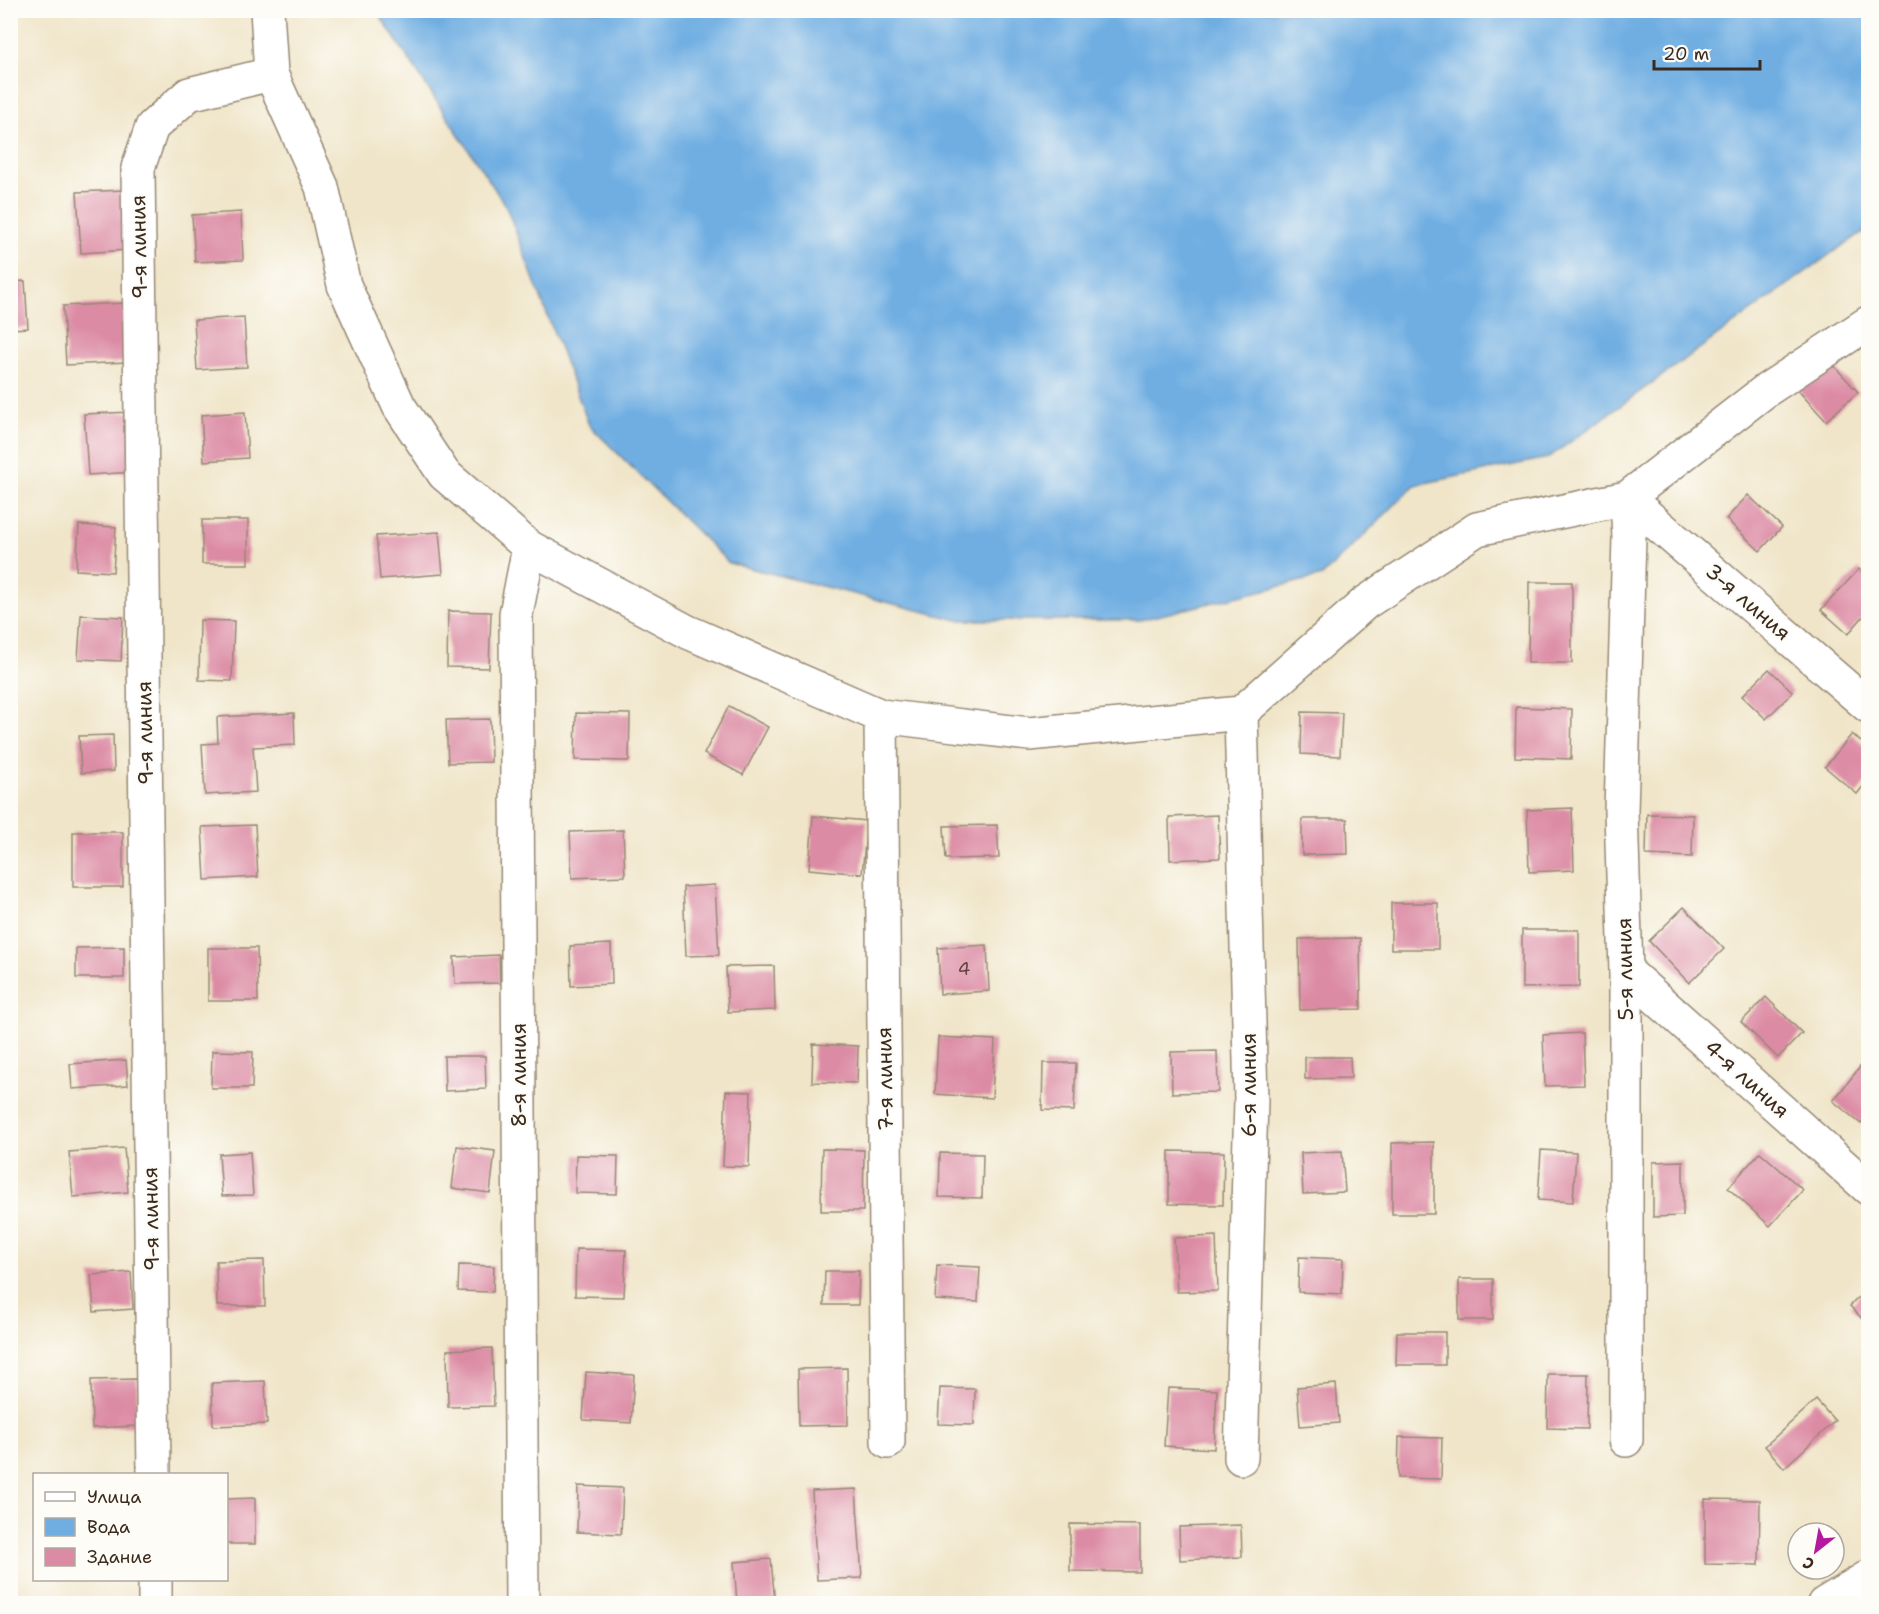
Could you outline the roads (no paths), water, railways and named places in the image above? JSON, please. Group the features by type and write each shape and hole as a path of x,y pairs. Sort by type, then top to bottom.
{"street":[{"path":"267,10 271,74 322,187 344,285 399,406 444,474 529,547 688,632 881,716 1029,734 1241,712 1365,603 1477,529 1627,498 1765,391 1869,323"},
{"name":"9-я линия","path":"154,1473 138,168 152,127 189,94 271,74"},
{"name":"3-я линия","path":"1627,498 1869,706"},
{"name":"5-я линия","path":"1626,1440 1626,970 1621,811 1629,538 1627,498"},
{"name":"8-я линия","path":"522,1604 516,614 529,547"},
{"name":"6-я линия","path":"1241,712 1251,1100 1241,1458"},
{"name":"7-я линия","path":"881,716 888,1442"},
{"name":"4-я линия","path":"1626,970 1869,1188"},
{"path":"1824,1604 1869,1577"},
{"path":"155,1581 155,1604"}],"water":[{"path":"377,11 1868,11 1868,229 1548,458 1415,485 1322,576 1140,620 958,620 729,563 589,425 506,206"}]}
